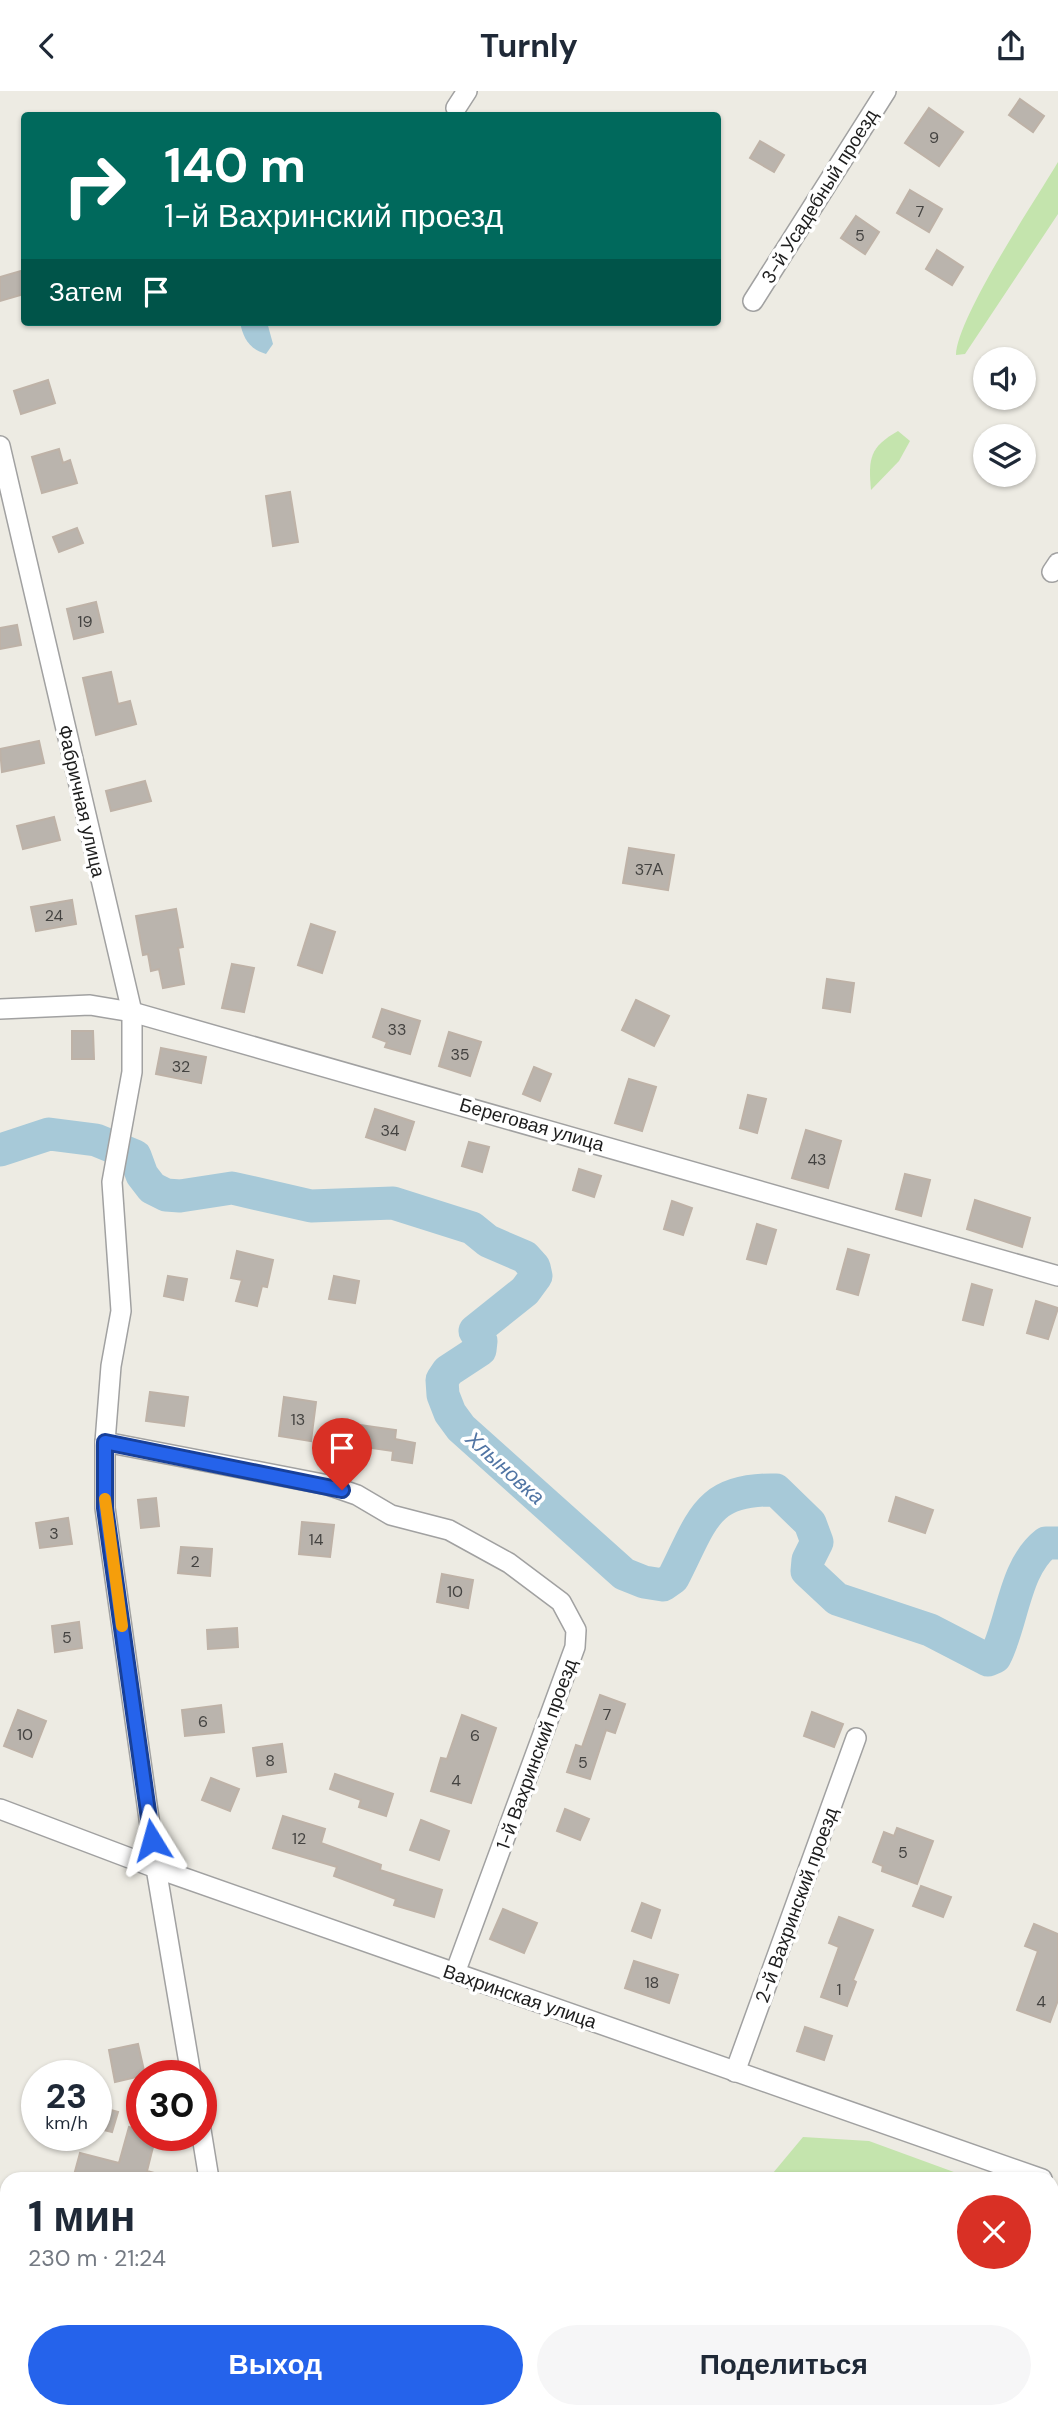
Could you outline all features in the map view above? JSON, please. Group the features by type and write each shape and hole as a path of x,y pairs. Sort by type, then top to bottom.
{"street":[{"path":"456,109 467,91"},
{"name":"3-й Усадебный проезд","path":"753,301 886,91"},
{"name":"Фабричная улица","path":"0,446 132,1012 132,1072 112,1182 121,1311 111,1366 105,1442 105,1508 156,1868 188,2060"},
{"name":"Береговая улица","path":"0,1009 89,1005 132,1012 1058,1276"},
{"name":"1-й Вахринский проезд","path":"105,1442 328,1485 357,1495 391,1515 449,1530 509,1563 561,1602 576,1630 575,1647 456,1973"},
{"name":"2-й Вахринский проезд","path":"735,2072 856,1738"},
{"name":"Вахринская улица","path":"0,1809 156,1868 1022,2172"},
{"path":"204,2151 208,2172"}],"green space":[{"path":"1058,162 1058,214 965,354 956,355 969,314"},
{"path":"898,431 910,441 899,461 871,490 870,470 873,454 882,442"},
{"path":"803,2137 869,2141 954,2172 774,2172"}],"water":[{"path":"241,326 268,326 273,344 266,354 255,349"}],"building":[{"path":"1020,99 1044,116 1033,132 1009,115"},
{"path":"929,108 963,132 939,166 905,143"},
{"path":"760,141 784,155 774,172 750,158"},
{"path":"910,190 942,209 929,232 897,213"},
{"path":"856,216 879,232 865,254 841,238"},
{"path":"937,250 963,267 952,285 926,269"},
{"path":"21,271 21,295 0,301 0,277"},
{"path":"48,380 55,403 21,414 14,391"},
{"path":"59,449 63,463 70,460 77,483 42,493 32,457"},
{"path":"290,492 298,542 273,546 266,496"},
{"path":"77,528 83,543 59,552 53,537"},
{"path":"96,602 103,632 74,639 67,609"},
{"path":"17,625 21,645 0,649 0,628"},
{"path":"111,672 118,704 130,701 136,724 96,735 83,678"},
{"path":"39,741 44,763 2,772 0,749"},
{"path":"145,781 151,801 111,811 106,791"},
{"path":"54,817 60,840 23,849 17,826"},
{"path":"629,848 674,855 668,890 623,883"},
{"path":"72,900 76,924 36,931 31,907"},
{"path":"176,909 183,947 178,948 184,984 163,988 159,969 151,971 148,954 143,955 136,916"},
{"path":"311,924 335,932 322,973 298,965"},
{"path":"232,964 254,968 244,1012 222,1008"},
{"path":"827,979 854,983 850,1012 823,1008"},
{"path":"636,1000 669,1016 654,1046 622,1030"},
{"path":"382,1009 420,1021 410,1054 385,1047 387,1042 373,1037"},
{"path":"72,1031 93,1031 94,1059 72,1059"},
{"path":"449,1032 481,1042 470,1076 439,1066"},
{"path":"161,1048 206,1057 201,1083 156,1074"},
{"path":"534,1067 551,1074 540,1101 523,1094"},
{"path":"629,1079 656,1087 642,1131 615,1123"},
{"path":"748,1095 766,1099 757,1133 740,1128"},
{"path":"375,1109 414,1122 405,1150 366,1137"},
{"path":"806,1130 841,1141 828,1188 792,1178"},
{"path":"469,1142 489,1147 482,1172 462,1166"},
{"path":"579,1169 601,1176 594,1197 573,1190"},
{"path":"905,1174 930,1180 921,1216 896,1209"},
{"path":"975,1200 1030,1218 1022,1247 967,1229"},
{"path":"672,1201 692,1208 683,1235 664,1229"},
{"path":"757,1224 776,1230 766,1264 747,1259"},
{"path":"848,1249 869,1255 858,1295 837,1289"},
{"path":"237,1251 273,1260 267,1287 262,1286 257,1306 236,1301 242,1280 231,1278"},
{"path":"168,1276 187,1279 183,1300 164,1296"},
{"path":"334,1276 359,1281 355,1303 329,1299"},
{"path":"972,1284 992,1290 983,1325 963,1320"},
{"path":"1036,1301 1058,1308 1048,1339 1027,1333"},
{"path":"150,1392 188,1397 184,1426 146,1421"},
{"path":"284,1397 316,1402 311,1441 279,1436"},
{"path":"360,1425 396,1430 395,1439 415,1443 412,1463 392,1460 393,1451 357,1446"},
{"path":"896,1497 933,1510 925,1533 889,1521"},
{"path":"156,1498 159,1526 141,1528 138,1500"},
{"path":"68,1518 72,1544 40,1548 36,1523"},
{"path":"302,1522 334,1525 330,1557 299,1554"},
{"path":"181,1547 212,1549 210,1576 178,1573"},
{"path":"442,1574 473,1580 468,1608 437,1602"},
{"path":"79,1622 82,1648 55,1652 52,1626"},
{"path":"237,1628 238,1647 208,1649 207,1630"},
{"path":"600,1695 625,1704 615,1733 606,1730 590,1779 567,1772 576,1745 582,1747"},
{"path":"221,1705 224,1732 185,1736 182,1710"},
{"path":"18,1710 46,1721 32,1757 4,1746"},
{"path":"812,1712 843,1724 834,1747 804,1736"},
{"path":"462,1715 496,1728 471,1803 431,1791 441,1758 447,1759"},
{"path":"282,1744 286,1772 257,1776 253,1748"},
{"path":"335,1774 393,1794 386,1816 359,1807 361,1800 330,1789"},
{"path":"211,1778 239,1789 230,1811 202,1800"},
{"path":"565,1809 589,1819 580,1840 557,1831"},
{"path":"283,1816 325,1829 321,1843 381,1865 380,1870 442,1890 434,1917 394,1905 396,1899 334,1876 337,1867 273,1848"},
{"path":"421,1820 449,1831 439,1860 410,1850"},
{"path":"897,1828 933,1841 917,1884 882,1871 883,1866 873,1862 884,1832 894,1836"},
{"path":"921,1886 951,1897 943,1917 913,1906"},
{"path":"642,1903 660,1910 651,1938 632,1931"},
{"path":"503,1909 537,1923 524,1953 490,1939"},
{"path":"839,1917 873,1930 853,1980 856,1982 847,2006 821,1997 839,1947 829,1943"},
{"path":"1034,1924 1058,1934 1058,2000 1050,2022 1017,2010 1038,1951 1025,1946"},
{"path":"634,1961 678,1975 669,2003 625,1988"},
{"path":"805,2027 832,2036 824,2060 797,2051"},
{"path":"138,2044 142,2060 126,2060 126,2079 115,2082 109,2050"},
{"path":"112,2110 118,2112 112,2132"},
{"path":"126,2138 126,2151 152,2151 147,2171 151,2172 75,2172 80,2153 119,2163"}],"waterway":[{"name":"Хлыновка","path":"0,1150 49,1134 96,1140 135,1156 142,1175 152,1188 166,1195 180,1196 232,1188 311,1206 393,1203 472,1228 488,1241 525,1257 534,1267 536,1276 525,1291 475,1331 481,1341 480,1350 448,1371 442,1380 443,1395 450,1413 461,1428 624,1574 644,1582 663,1585 673,1578 700,1525 720,1502 752,1491 776,1490 810,1523 817,1542 808,1560 807,1571 837,1599 930,1630 988,1660 995,1657 1001,1643 1027,1566 1046,1543 1058,1543"}],"slow traffic":[{"path":"105,1499 122,1626"}],"route":[{"path":"152,1840 105,1508 105,1442 328,1485 342,1490"}]}
